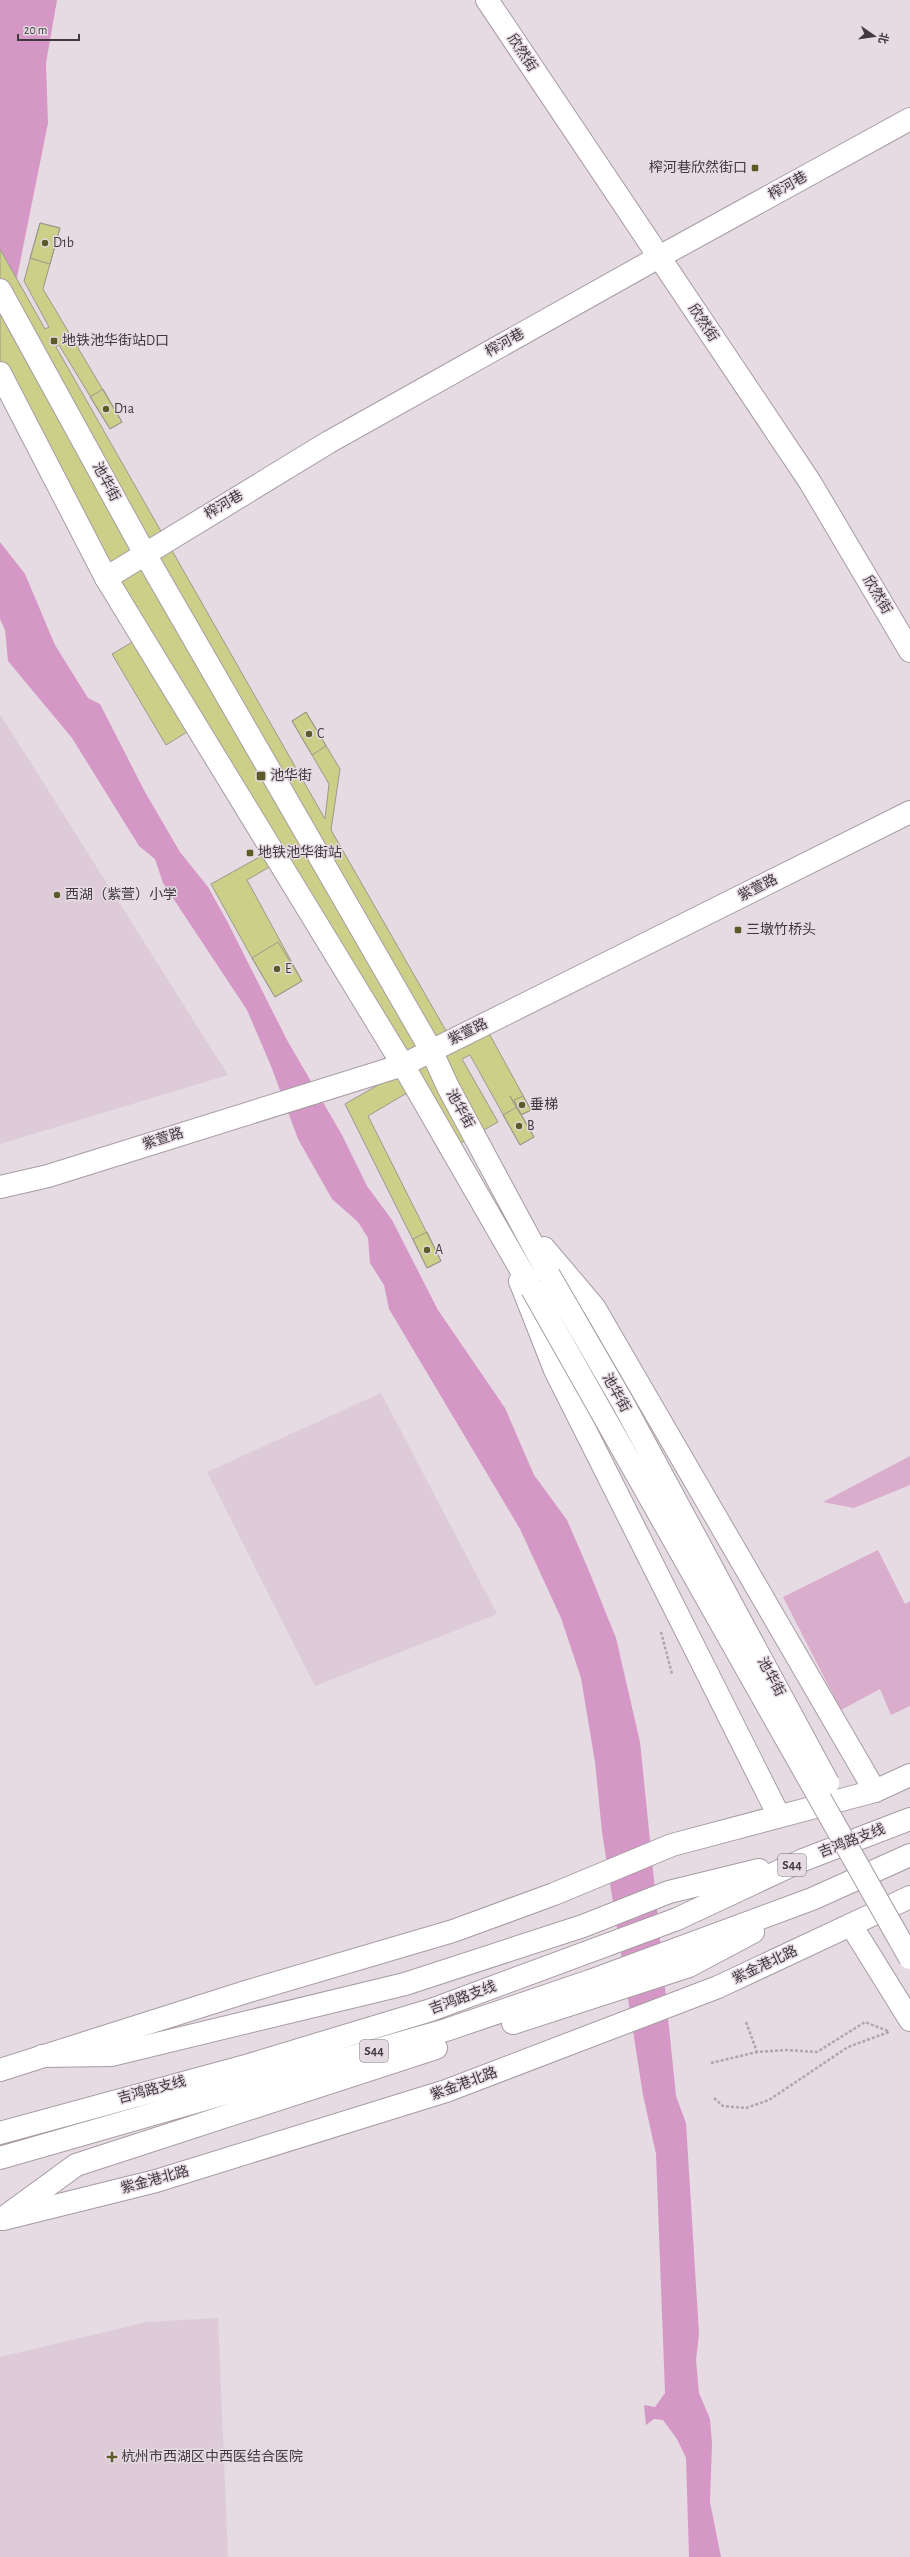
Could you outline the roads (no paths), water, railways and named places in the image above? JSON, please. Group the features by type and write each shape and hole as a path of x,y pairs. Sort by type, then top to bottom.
{"main road":[{"name":"欣然街","path":"487,0 810,482 910,650"},
{"name":"榨河巷","path":"106,578 329,442 658,257 910,120"},
{"name":"池华街","path":"0,290 145,554 431,1050 448,1087 549,1274 626,1410 910,1934"},
{"name":"池华街","path":"0,373 106,578 403,1065 532,1288 910,1958"},
{"name":"紫萱路","path":"0,1187 48,1176 267,1106 403,1065 910,812"},
{"path":"522,1222 594,1307 875,1791"},
{"path":"503,1237 555,1370 779,1816"},
{"path":"0,2070 249,1991 453,1931 578,1884 672,1845 875,1791 910,1775"},
{"name":"吉鸿路支线","path":"0,2133 249,2065 431,2010 677,1919 803,1860 910,1819"},
{"name":"吉鸿路支线","path":"0,2158 592,1989 682,1945 812,1899 910,1855"},
{"path":"42,2056 111,2054 405,1984 583,1926 669,1892 803,1860"},
{"name":"紫金港北路","path":"1,2219 156,2181 446,2091 695,1996 910,1897"},
{"path":"1,2219 76,2165 592,1989 689,1966 812,1899"},
{"path":"851,1925 910,2020"}],"place":[{"name":"榨河巷欣然街口","path":"755,168"},
{"name":"D1b","path":"45,243"},
{"name":"地铁池华街站D口","path":"54,341"},
{"name":"D1a","path":"106,409"},
{"name":"C","path":"309,734"},
{"name":"池华街","path":"261,776"},
{"name":"地铁池华街站","path":"250,853"},
{"name":"西湖（紫萱）小学","path":"57,895"},
{"name":"三墩竹桥头","path":"738,930"},
{"name":"E","path":"277,969"},
{"name":"垂梯","path":"522,1105"},
{"name":"B","path":"519,1126"},
{"name":"A","path":"427,1250"},
{"name":"杭州市西湖区中西医结合医院","path":"112,2457"}]}
